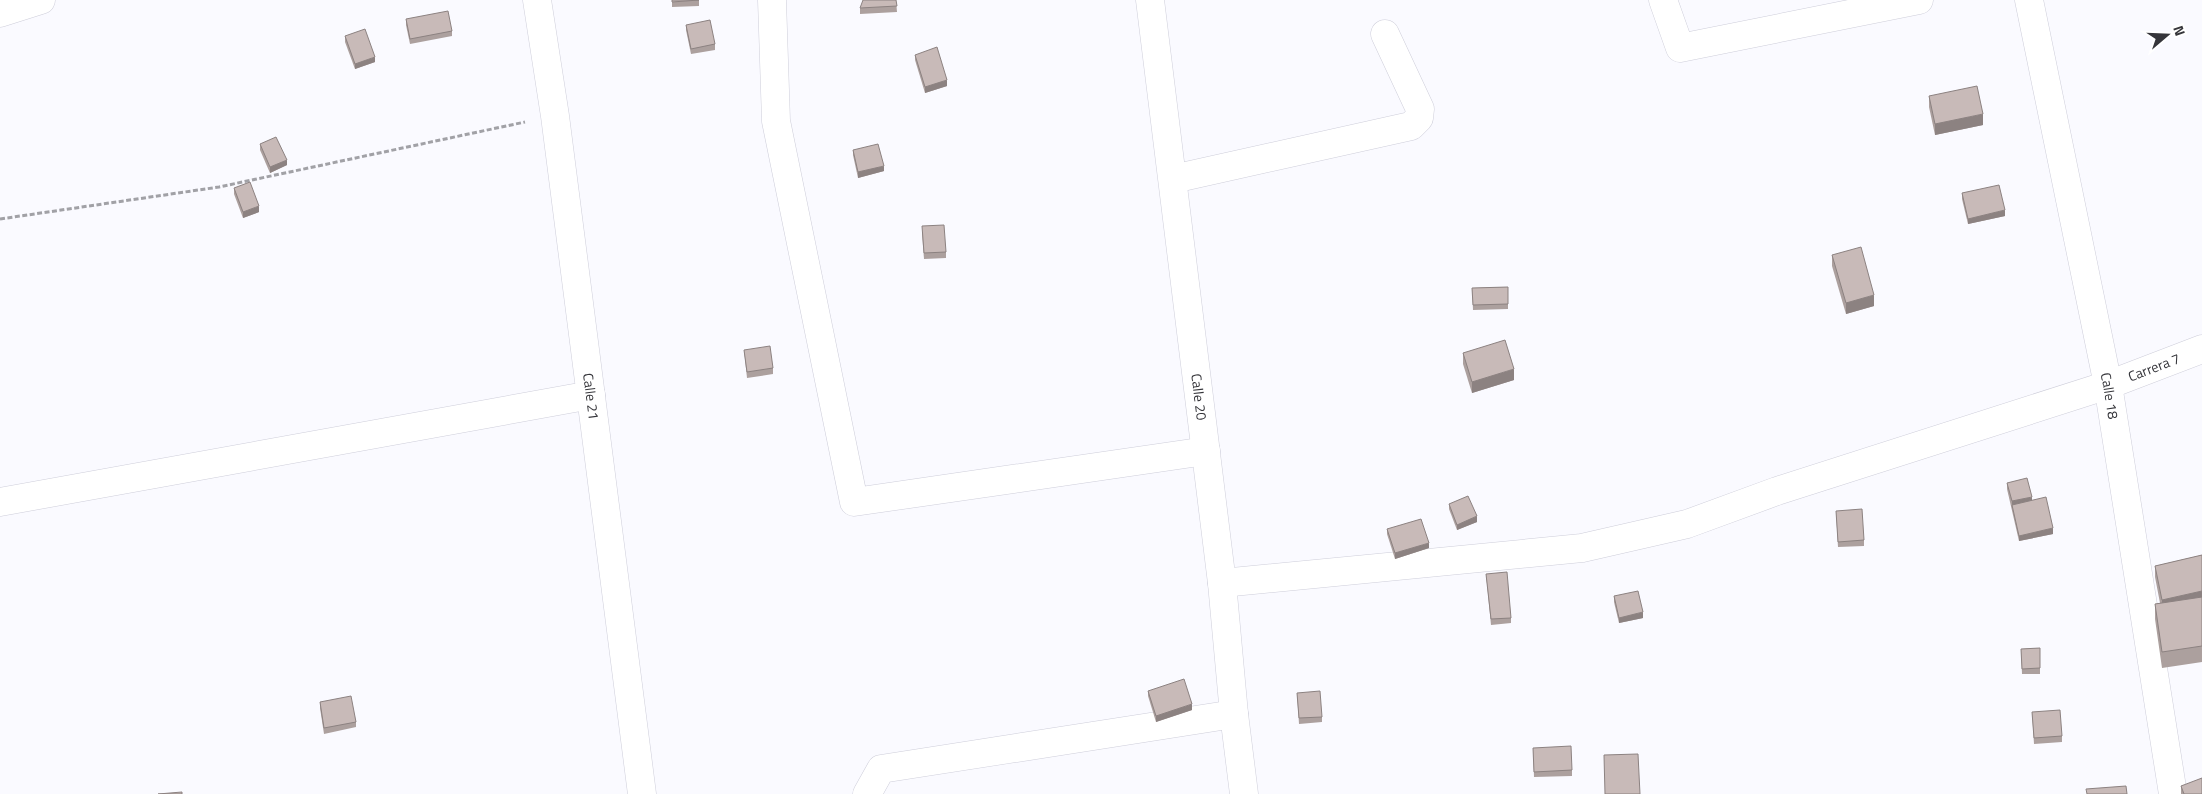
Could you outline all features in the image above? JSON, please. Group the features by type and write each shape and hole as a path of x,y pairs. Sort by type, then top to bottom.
{"street":[{"path":"0,13 41,0"},
{"name":"Calle 21","path":"537,0 555,116 642,794"},
{"path":"772,0 776,120 854,502 1206,451"},
{"name":"Calle 20","path":"1150,0 1222,583 1234,714 1244,794"},
{"path":"1663,0 1680,48 1919,0"},
{"name":"Calle 18","path":"2029,0 2108,385 2173,794"},
{"path":"1173,179 1411,126 1419,118 1420,108 1385,34"},
{"name":"Carrera 7","path":"1222,583 1591,546 1687,524 1777,491 2108,385 2202,349"},
{"path":"0,502 591,395"},
{"path":"867,794 881,769 1234,714"}],"path":[{"path":"0,219 218,186 555,116"}],"building":[{"path":"672,0 699,0 672,2"},
{"path":"863,0 896,0 897,6 860,8"},
{"path":"448,11 452,31 410,39 406,19"},
{"path":"710,20 715,44 691,49 686,25"},
{"path":"365,29 375,57 355,64 345,36"},
{"path":"937,47 947,80 925,87 915,55"},
{"path":"1977,86 1983,114 1935,124 1929,96"},
{"path":"276,137 287,160 270,167 260,144"},
{"path":"878,144 884,166 858,172 853,150"},
{"path":"250,182 259,206 243,212 234,188"},
{"path":"1999,185 2005,210 1968,219 1962,193"},
{"path":"944,225 946,252 924,253 922,226"},
{"path":"1861,247 1874,295 1846,303 1832,255"},
{"path":"1508,287 1508,304 1473,305 1472,288"},
{"path":"1505,340 1514,369 1472,382 1463,353"},
{"path":"770,346 773,368 747,372 744,350"},
{"path":"2027,478 2032,497 2012,501 2007,483"},
{"path":"1468,496 1477,516 1457,525 1449,504"},
{"path":"2046,497 2053,528 2019,536 2012,505"},
{"path":"1862,509 1864,540 1838,542 1836,511"},
{"path":"1421,519 1429,543 1395,553 1387,529"},
{"path":"2202,555 2202,591 2162,600 2155,566"},
{"path":"1507,572 1511,618 1491,619 1486,574"},
{"path":"1638,591 1643,612 1619,618 1614,596"},
{"path":"2202,597 2202,646 2162,652 2155,604"},
{"path":"2040,648 2040,668 2022,669 2021,649"},
{"path":"1184,679 1192,704 1156,716 1148,691"},
{"path":"1320,691 1322,717 1299,718 1297,693"},
{"path":"351,696 356,722 324,728 320,702"},
{"path":"2060,710 2062,736 2034,738 2032,712"},
{"path":"1571,746 1572,770 1534,772 1533,748"},
{"path":"1638,754 1640,794 1605,794 1604,755"},
{"path":"2202,778 2202,794 2184,794 2181,786"},
{"path":"2126,786 2127,794 2087,794 2086,789"},
{"path":"182,792 182,794 158,794"}]}
